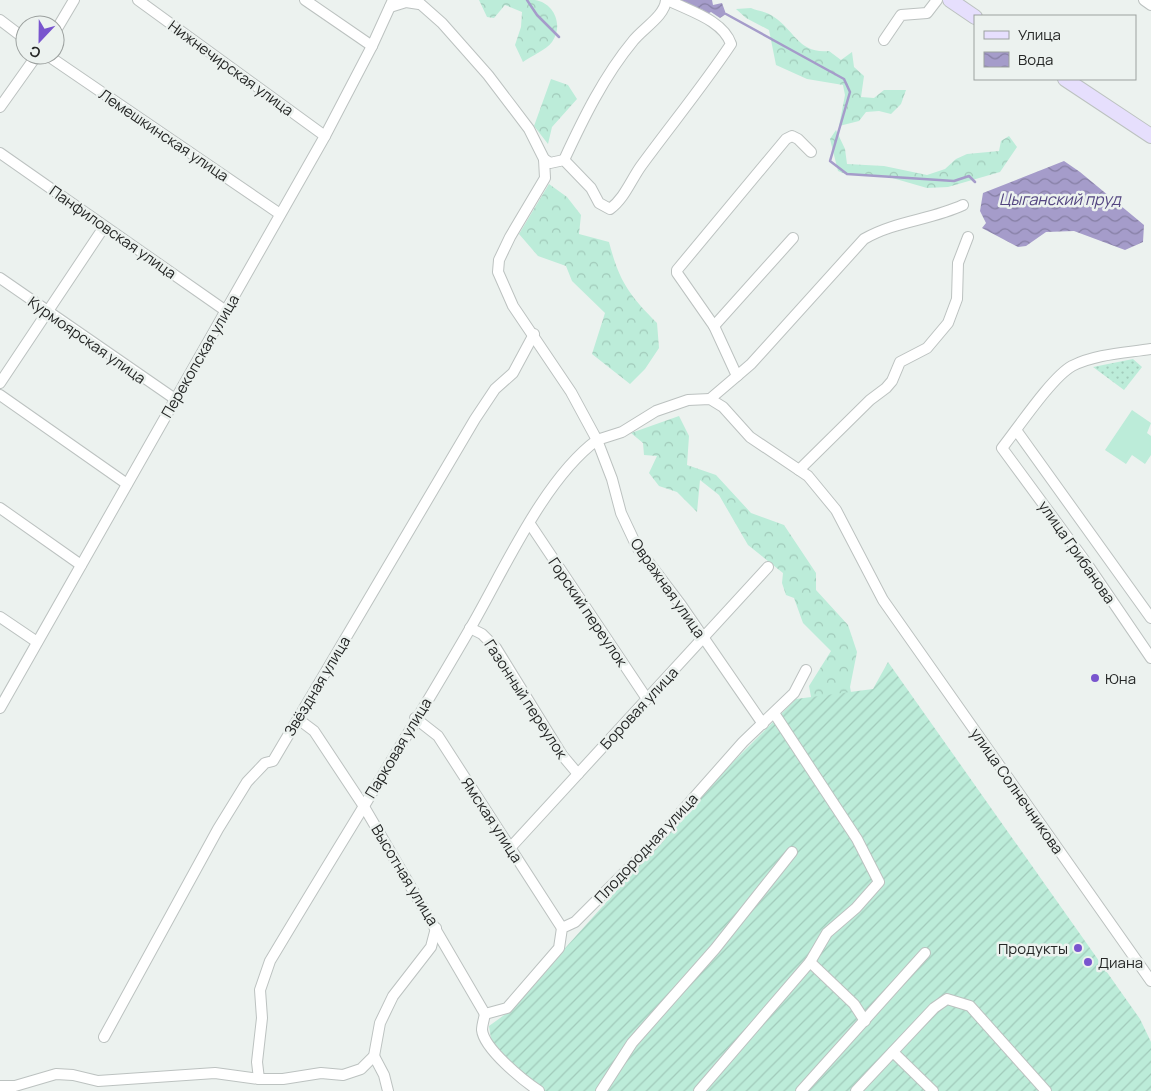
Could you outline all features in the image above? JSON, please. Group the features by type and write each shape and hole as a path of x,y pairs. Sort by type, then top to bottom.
{"main road":[{"path":"950,0 974,17"},
{"path":"1067,80 1151,136"}],"street":[{"path":"65,15 74,0"},
{"name":"Нижнечирская улица","path":"138,0 325,136"},
{"path":"305,0 372,46"},
{"path":"392,3 418,2 442,23 488,75 529,129 544,159 550,164 564,160 579,127 605,82 633,41 665,8 667,0 718,25 729,37 731,44 710,76 640,167 616,205 610,209 599,204 591,188 564,160"},
{"path":"884,40 901,15 927,13 937,0"},
{"path":"1144,0 1151,5"},
{"name":"Перекопская улица","path":"0,707 325,136 392,3"},
{"path":"0,20 15,31"},
{"path":"0,107 30,65"},
{"name":"Лемешкинская улица","path":"62,65 280,214"},
{"path":"736,376 714,326 677,274 677,270 786,139 792,136 798,139 811,152"},
{"name":"Панфиловская улица","path":"0,153 226,311"},
{"name":"Овражная улица","path":"544,159 545,178 510,237 499,260 498,272 512,306 534,334 572,392 597,440 612,479 621,513 637,546 763,724"},
{"path":"597,440 622,432 656,411 688,400 710,399 751,364 864,239 882,228 945,213 963,205"},
{"path":"0,383 104,227"},
{"path":"799,470 870,400 889,384 900,362 906,357 927,348 948,323 958,299 958,263 968,237"},
{"path":"714,326 793,238"},
{"name":"Курмоярская улица","path":"0,278 175,399"},
{"name":"Звёздная улица","path":"104,1037 242,790 250,778 266,763 274,760 475,419 495,389 513,374 534,334"},
{"path":"1016,430 1043,395 1070,367 1101,357 1151,349"},
{"path":"0,395 127,484"},
{"name":"улица Солнечникова","path":"710,399 723,407 750,437 808,476 836,510 883,600 1151,981"},
{"name":"улица Грибанова","path":"1151,618 1016,430 1002,448 1070,540 1151,658"},
{"name":"Парковая улица","path":"259,1079 257,1062 262,1018 260,990 270,962 560,476 583,450 597,440"},
{"path":"0,508 82,565"},
{"name":"Горский переулок","path":"530,524 647,700"},
{"name":"Боровая улица","path":"510,848 768,567"},
{"path":"0,617 38,642"},
{"name":"Газонный переулок","path":"470,628 482,634 496,648 562,755 578,774"},
{"name":"Плодородная улица","path":"562,928 576,922 652,844 743,742 794,693 806,670"},
{"path":"699,1091 810,962 827,933 856,908 879,882 857,839 774,713"},
{"name":"Ямская улица","path":"415,718 438,736 562,928"},
{"name":"Высотная улица","path":"298,719 314,732 363,805 485,1014"},
{"path":"601,1091 632,1043 715,949 792,852"},
{"path":"0,1086 17,1089 56,1074 73,1075 98,1081 215,1073 259,1079 283,1079 321,1073 343,1076 361,1069 374,1056 380,1023 393,996 430,947 436,928"},
{"path":"539,1091 522,1079 491,1048 482,1031 485,1014 506,1008 558,948 562,928"},
{"path":"802,1091 926,953"},
{"path":"810,962 854,1004 865,1021"},
{"path":"856,1091 934,1008 947,999 970,1006 1046,1091"},
{"path":"893,1052 933,1091"},
{"path":"374,1056 384,1075 388,1091"}],"green space":[{"path":"479,0 535,0 542,2 552,10 557,22 557,29 552,42 546,48 523,62 515,45 521,27 522,12 505,5 494,18 487,17"},
{"path":"751,8 772,15 798,40 811,49 829,51 841,60 852,52 854,67 864,76 861,97 874,98 884,90 906,90 901,104 891,114 879,111 866,112 859,121 839,126 845,95 843,85 807,79 776,65 769,30 746,18 736,9"},
{"path":"551,79 568,85 577,99 552,127 548,144 534,126"},
{"path":"836,130 845,149 847,164 884,166 927,175 945,169 956,159 967,154 999,151 1001,141 1009,136 1017,147 1000,172 948,187 927,188 882,175 848,175 838,171 830,139"},
{"path":"549,184 567,197 581,215 579,234 609,242 626,287 657,323 659,348 645,369 630,384 592,354 605,313 572,281 566,266 538,256 519,234"},
{"path":"1133,359 1142,367 1124,390 1093,367"},
{"path":"1132,410 1151,423 1147,433 1151,436 1151,455 1145,464 1132,455 1126,464 1105,450"},
{"path":"679,416 689,436 687,465 716,475 751,513 784,525 816,573 816,590 848,625 857,652 850,687 854,708 1151,1091 812,702 809,686 831,651 803,623 794,598 786,595 782,583 783,573 748,545 719,495 700,480 697,512 677,492 659,486 649,473 657,456 644,455 643,443 631,433"},
{"path":"888,662 1140,1019 1151,1042 1151,1091 542,1091 492,1045 489,1026 507,1013 720,775 796,699 873,689"}],"water":[{"path":"675,0 712,0 713,5 722,3 726,14 720,18 711,12 704,16 702,9 692,9"},
{"name":"Цыганский пруд","path":"1064,161 1144,225 1143,242 1125,250 1074,231 1046,232 1026,246 1018,247 982,228 986,223 980,211 983,193"}],"waterway":[{"path":"527,0 537,15 559,37"},
{"path":"726,14 844,79 850,92 830,161 847,174 954,181 969,176 975,182"}],"place":[{"name":"Юна","path":"1095,678"},
{"name":"Продукты","path":"1078,948"},
{"name":"Диана","path":"1088,962"}]}
